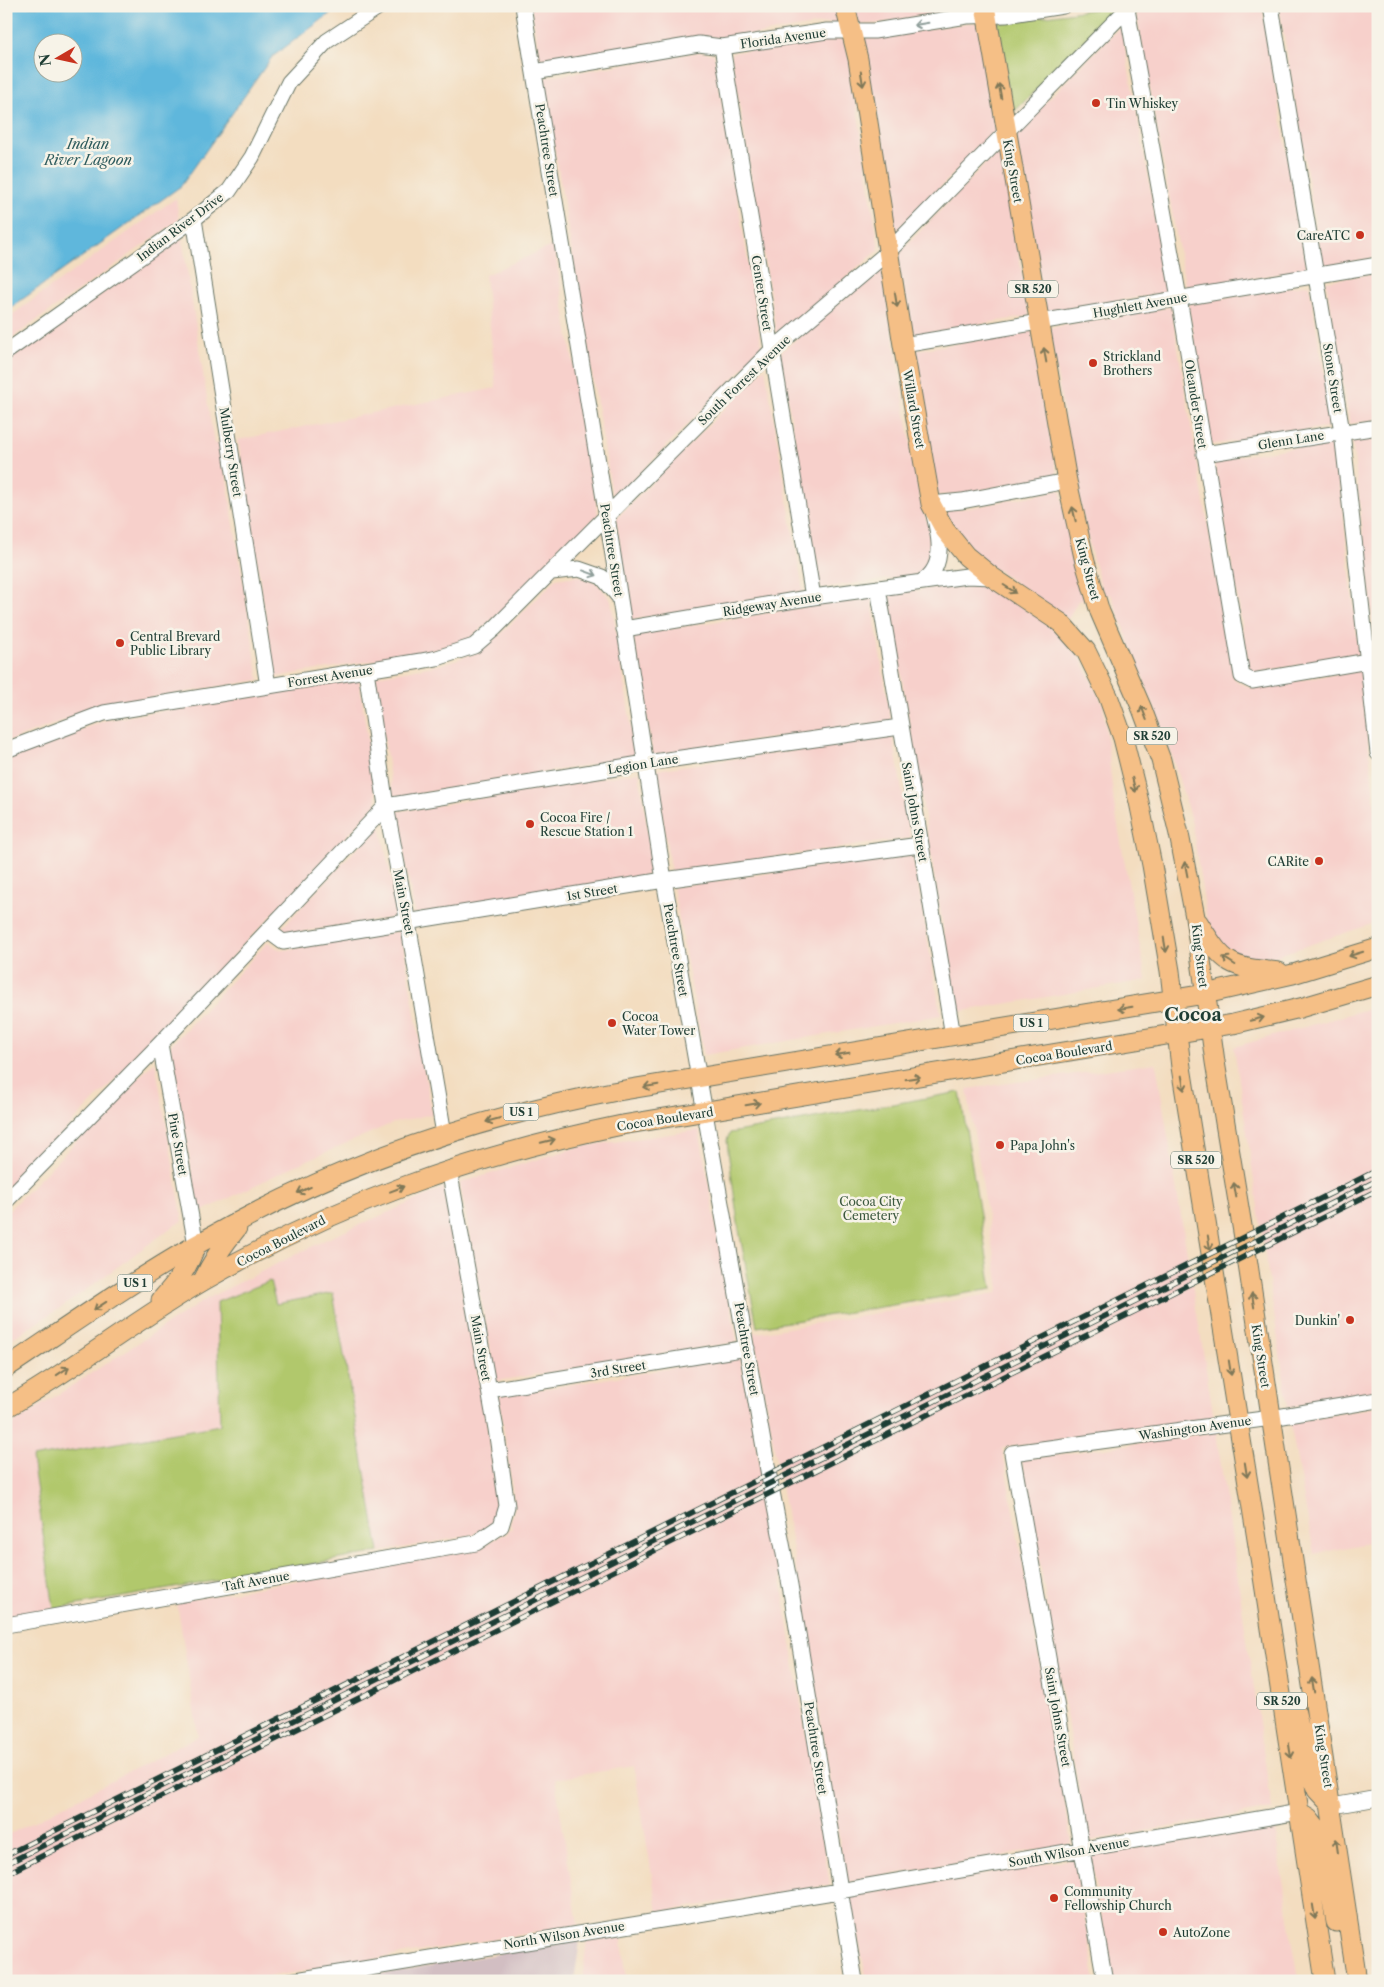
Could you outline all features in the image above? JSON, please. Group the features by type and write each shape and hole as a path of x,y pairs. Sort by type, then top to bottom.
{"main road":[{"name":"Willard Street","path":"845,6 858,59 903,345 931,504 946,530 966,556 992,577 1061,623 1086,651 1108,696 1123,738 1152,865 1173,1000"},
{"name":"King Street","path":"986,10 1067,481 1085,562 1100,612 1142,709 1161,760 1179,834 1195,917 1210,1029 1358,1981"},
{"path":"1195,917 1215,949 1227,961 1244,968 1293,974"},
{"name":"US 1","path":"6,1368 196,1245 246,1218 348,1170 444,1134 519,1112 562,1102 1205,994 1293,974 1378,948"},
{"name":"Cocoa Boulevard","path":"6,1408 203,1281 302,1229 351,1206 449,1169 576,1134 1210,1029 1300,1008 1378,985"},
{"name":"SR 520","path":"1173,1000 1325,1981"},
{"path":"203,1281 220,1247 246,1218"},
{"path":"145,1317 181,1277 191,1261 196,1245"},
{"path":"1272,1635 1282,1660 1293,1698 1310,1774 1317,1790 1332,1806"},
{"path":"1299,1812 1309,1818 1316,1827 1341,1951 1352,1981"}],"street":[{"name":"Indian River Drive","path":"6,352 194,219 229,191 252,157 289,82 327,41 380,6"},
{"name":"Peachtree Street","path":"523,6 607,517 664,880 790,1585 855,1981"},
{"name":"Florida Avenue","path":"534,72 699,44 722,47 827,31 874,31 986,10 1003,16 1063,6"},
{"name":"Stone Street","path":"1270,6 1342,432 1378,753"},
{"name":"South Forrest Avenue","path":"607,517 771,351 888,252 1127,7"},
{"name":"Oleander Street","path":"1127,7 1179,298 1242,676 1252,681 1368,661"},
{"name":"Center Street","path":"722,47 813,597"},
{"name":"Mulberry Street","path":"194,219 268,686"},
{"name":"Hughlett Avenue","path":"903,345 1378,265"},
{"name":"Glenn Lane","path":"1204,454 1378,427"},
{"path":"921,582 929,578 935,568 939,551 938,530 931,504 962,501 1067,481"},
{"name":"Forrest Avenue","path":"6,750 104,713 437,658 474,646 496,628 607,517"},
{"path":"552,572 579,569 602,577 619,597"},
{"name":"Ridgeway Avenue","path":"624,629 813,597 967,576 992,577"},
{"name":"Saint Johns Street","path":"878,588 953,1036"},
{"name":"Main Street","path":"366,670 386,806 444,1134"},
{"name":"Legion Lane","path":"386,806 646,763 900,727"},
{"path":"6,1201 160,1044 386,806"},
{"name":"1st Street","path":"268,931 283,942 664,880 920,844"},
{"name":"Pine Street","path":"160,1044 196,1245"},
{"name":"Main Street","path":"449,1169 489,1390 507,1506 501,1526"},
{"name":"3rd Street","path":"489,1390 747,1348"},
{"name":"Washington Avenue","path":"1012,1453 1271,1418 1378,1400"},
{"name":"Saint Johns Street","path":"1012,1453 1105,1981"},
{"name":"Taft Avenue","path":"6,1625 476,1542 501,1526"},
{"path":"1332,1806 1378,1798"},
{"name":"South Wilson Avenue","path":"839,1891 1299,1812"},
{"name":"North Wilson Avenue","path":"290,1981 839,1891"}],"shaded area":[{"path":"531,6 836,6 840,24 826,23 722,40 698,37 541,63"},
{"path":"854,6 977,6 977,8 873,24 858,24"},
{"path":"1144,6 1262,6 1307,269 1186,289 1136,12"},
{"path":"1279,6 1378,6 1378,257 1323,267"},
{"path":"968,23 980,23 998,129 894,234 862,39"},
{"path":"1121,26 1169,292 1046,313 1015,133"},
{"path":"827,38 844,40 850,61 879,250 777,336 731,53"},
{"path":"699,52 714,54 762,349 613,500 543,78"},
{"path":"1001,148 1029,316 910,336 897,255"},
{"path":"176,198 179,220 6,342 6,319"},
{"path":"182,237 214,444 221,443 259,680 102,706 6,742 6,361"},
{"path":"554,245 598,515 548,565 543,566 543,570 489,623 469,639 437,650 275,677 238,440 496,388 485,275"},
{"path":"882,268 920,500 930,531 931,551 927,565 923,572 918,575 820,588 780,353"},
{"path":"1378,273 1378,419 1350,424 1326,281"},
{"path":"1309,284 1333,426 1211,445 1188,304"},
{"path":"1171,307 1234,678 1238,683 1253,688 1361,670 1378,837 1378,922 1257,962 1233,955 1222,945 1207,921 1192,824 1169,745 1111,594 1104,596 1093,560 1075,479 1049,328"},
{"path":"1032,331 1057,475 961,494 938,495 912,351"},
{"path":"765,368 803,591 631,620 628,600 631,598 627,594 616,519"},
{"path":"1378,434 1378,666 1352,438"},
{"path":"1335,441 1359,655 1253,673 1250,671 1214,460"},
{"path":"1060,490 1087,599 1078,601 1068,619 1001,573 1001,570 995,570 972,551 953,526 944,510 971,508"},
{"path":"577,576 597,583 611,600 636,757 393,798 375,676 440,665 476,653 502,633 556,579"},
{"path":"967,584 989,585 1055,629 1079,655 1103,705 1114,804 1146,980 957,1012 888,594 916,590 918,592 923,589"},
{"path":"871,596 891,721 653,755 633,635"},
{"path":"359,679 377,804 156,1037 151,1038 152,1042 6,1190 6,759 106,720"},
{"path":"893,736 910,838 671,872 655,770"},
{"path":"639,772 654,874 415,914 396,812"},
{"path":"380,824 399,917 286,934 280,930"},
{"path":"912,853 941,1015 704,1055 673,887"},
{"path":"401,931 432,1114 393,1123 294,1166 199,1213 170,1046 268,942 284,950"},
{"path":"1378,1006 1378,1392 1288,1407 1234,1047"},
{"path":"155,1061 183,1221 65,1305 6,1342 6,1213"},
{"path":"1156,1063 1214,1418 1002,1448 1072,1844 846,1882 799,1583 753,1332 758,1333 997,1293 999,1288 967,1089"},
{"path":"699,1130 737,1342 496,1381 460,1183 578,1147"},
{"path":"444,1188 488,1430 498,1505 494,1522 473,1535 379,1552 333,1294 276,1304 270,1281 217,1303 220,1425 32,1458 54,1609 6,1617 6,1428 208,1298 327,1239"},
{"path":"740,1357 782,1586 830,1885 658,1912 634,1766 555,1779 578,1925 244,1981 6,1981 6,1836 198,1736 177,1602 480,1548 503,1534 507,1535 508,1531 513,1528 510,1524 515,1507 499,1396"},
{"path":"1378,1407 1378,1541 1314,1554 1290,1422"},
{"path":"1216,1432 1272,1809 1088,1841 1022,1460"},
{"path":"1274,1824 1299,1981 1113,1981 1091,1856"},
{"path":"1074,1859 1096,1981 867,1981 850,1896"},
{"path":"621,1933 627,1981 582,1981 587,1939"},
{"path":"580,1940 574,1981 340,1981"}],"green space":[{"path":"1110,7 1115,9 1012,114 997,23"},
{"name":"Cocoa City Cemetery","path":"960,1092 992,1289 757,1327 739,1230 727,1140 730,1133"},
{"path":"270,1281 276,1304 333,1293 379,1552 54,1609 32,1458 220,1425 217,1302"}],"water":[{"name":"Indian River Lagoon","path":"6,6 339,6 272,57 181,186 6,311"}],"railway":[{"path":"6,1855 1378,1170"},
{"path":"6,1864 1378,1180"},
{"path":"6,1874 1378,1190"}],"place":[{"name":"Tin Whiskey","path":"1096,103"},
{"name":"CareATC","path":"1360,235"},
{"name":"Strickland Brothers","path":"1093,363"},
{"name":"Central Brevard Public Library","path":"120,643"},
{"name":"Cocoa Fire / Rescue Station 1","path":"530,824"},
{"name":"CARite","path":"1319,861"},
{"name":"Cocoa Water Tower","path":"612,1023"},
{"name":"Papa John's","path":"1000,1145"},
{"name":"Dunkin'","path":"1350,1320"},
{"name":"Community Fellowship Church","path":"1054,1898"},
{"name":"AutoZone","path":"1163,1932"}],"district":[{"name":"Cocoa","path":"1193,1015"}]}
